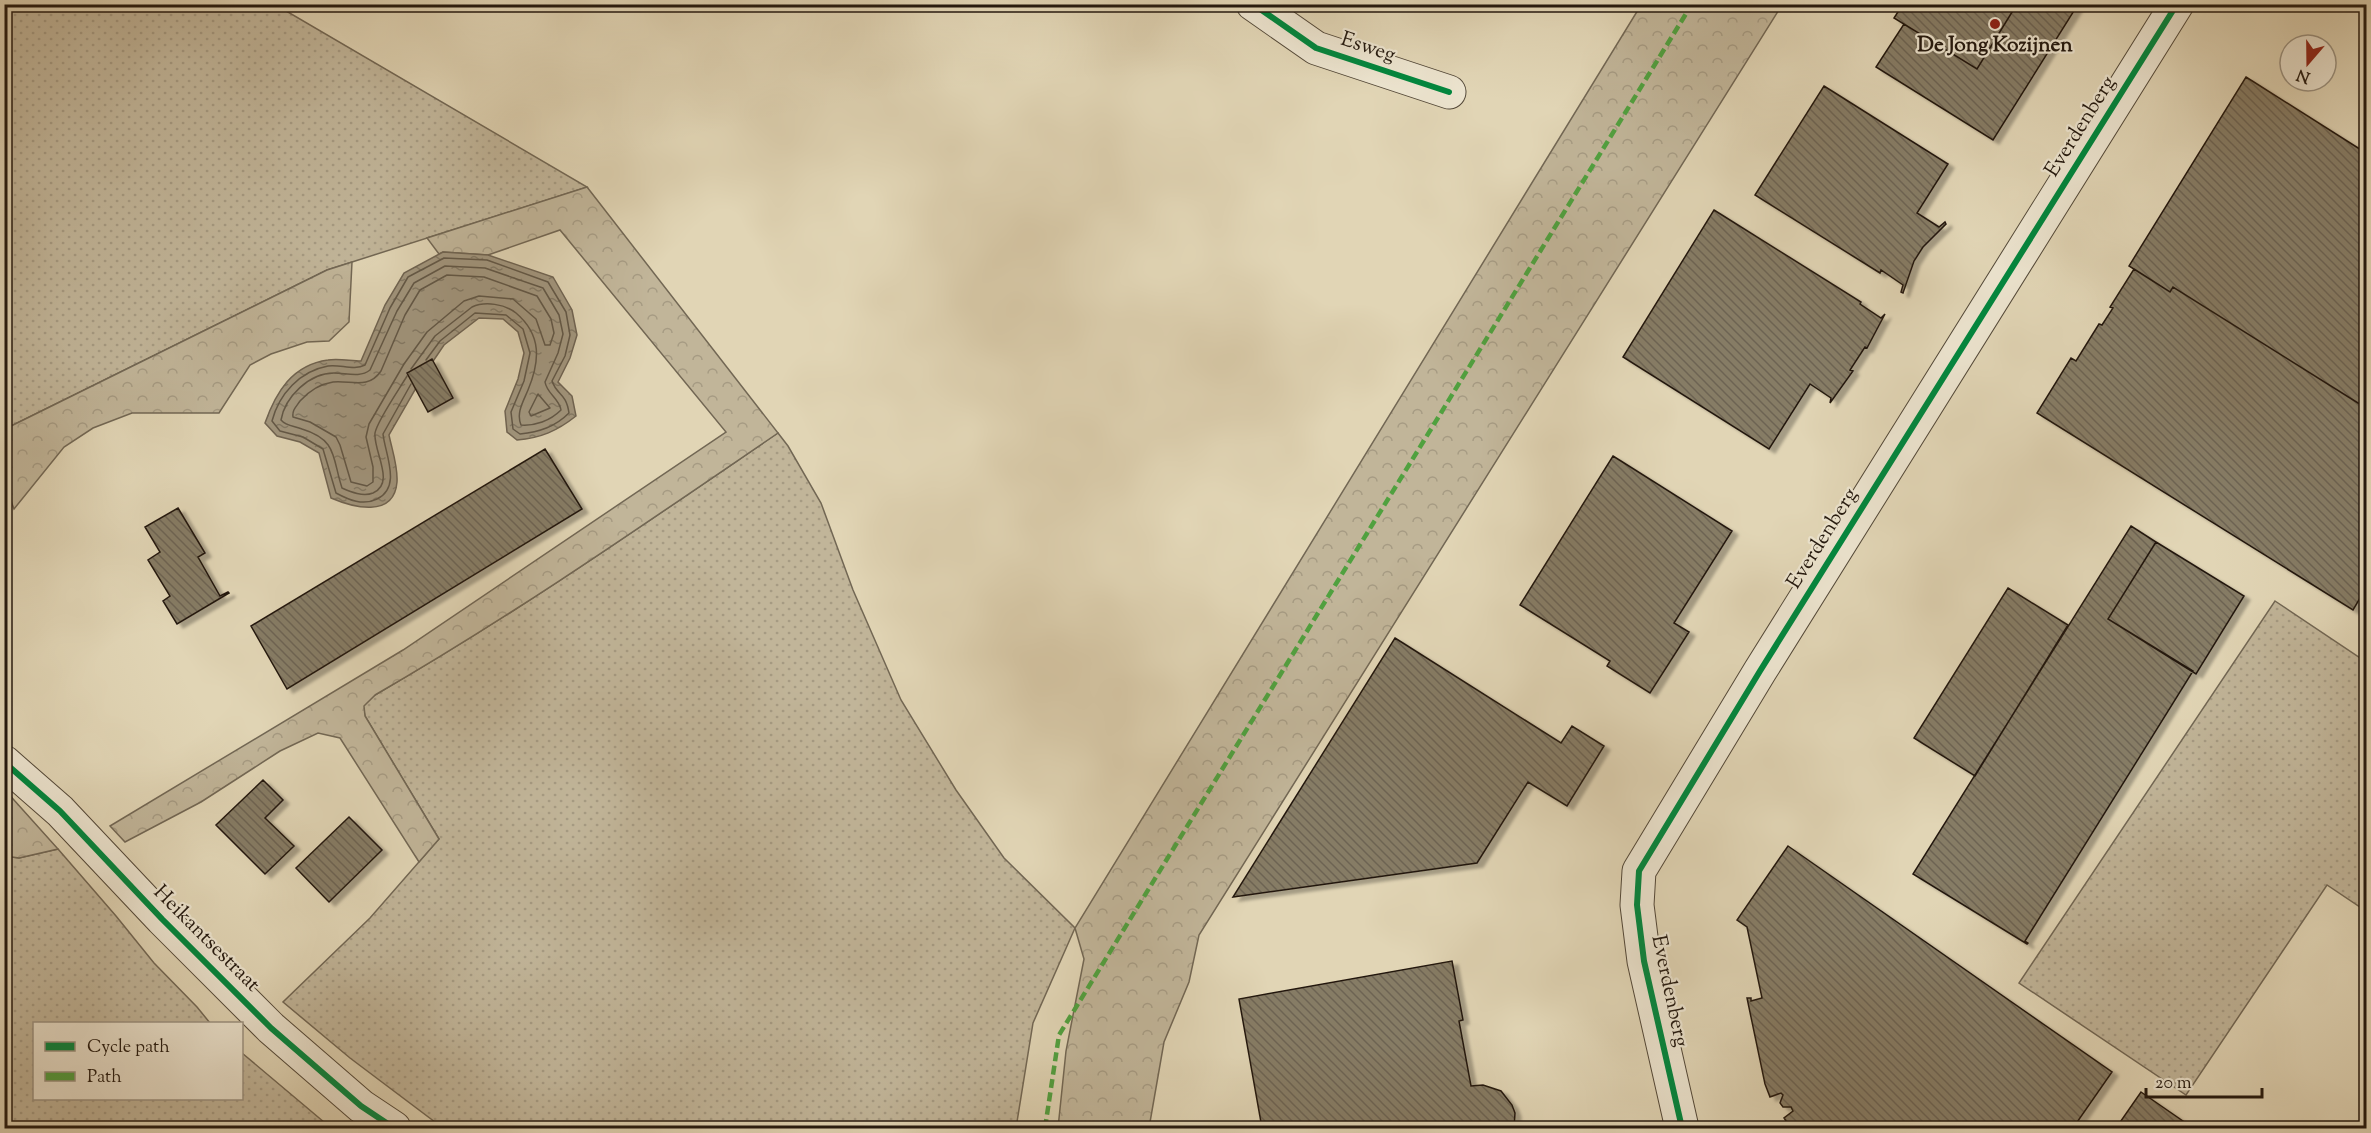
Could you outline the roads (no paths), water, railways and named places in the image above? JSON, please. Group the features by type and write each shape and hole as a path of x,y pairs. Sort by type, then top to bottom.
{"street":[{"name":"Esweg","path":"1253,4 1316,48 1449,92"},
{"name":"Everdenberg","path":"1682,1128 1644,961 1637,905 1639,872 1760,671 2177,4"},
{"name":"Heikantsestraat","path":"4,762 60,811 162,920 271,1028 362,1106 394,1128"}],"water":[{"path":"443,252 488,255 553,277 572,310 577,335 570,358 558,382 572,396 576,416 555,430 534,438 517,440 507,432 505,411 518,379 524,353 518,332 503,319 479,318 444,345 389,435 396,464 397,482 394,494 380,506 371,507 350,505 331,498 319,453 300,442 277,436 265,423 274,401 295,374 315,363 332,359 361,361 385,305 404,273"}],"place":[{"name":"De Jong Kozijnen","path":"1995,24"}]}
